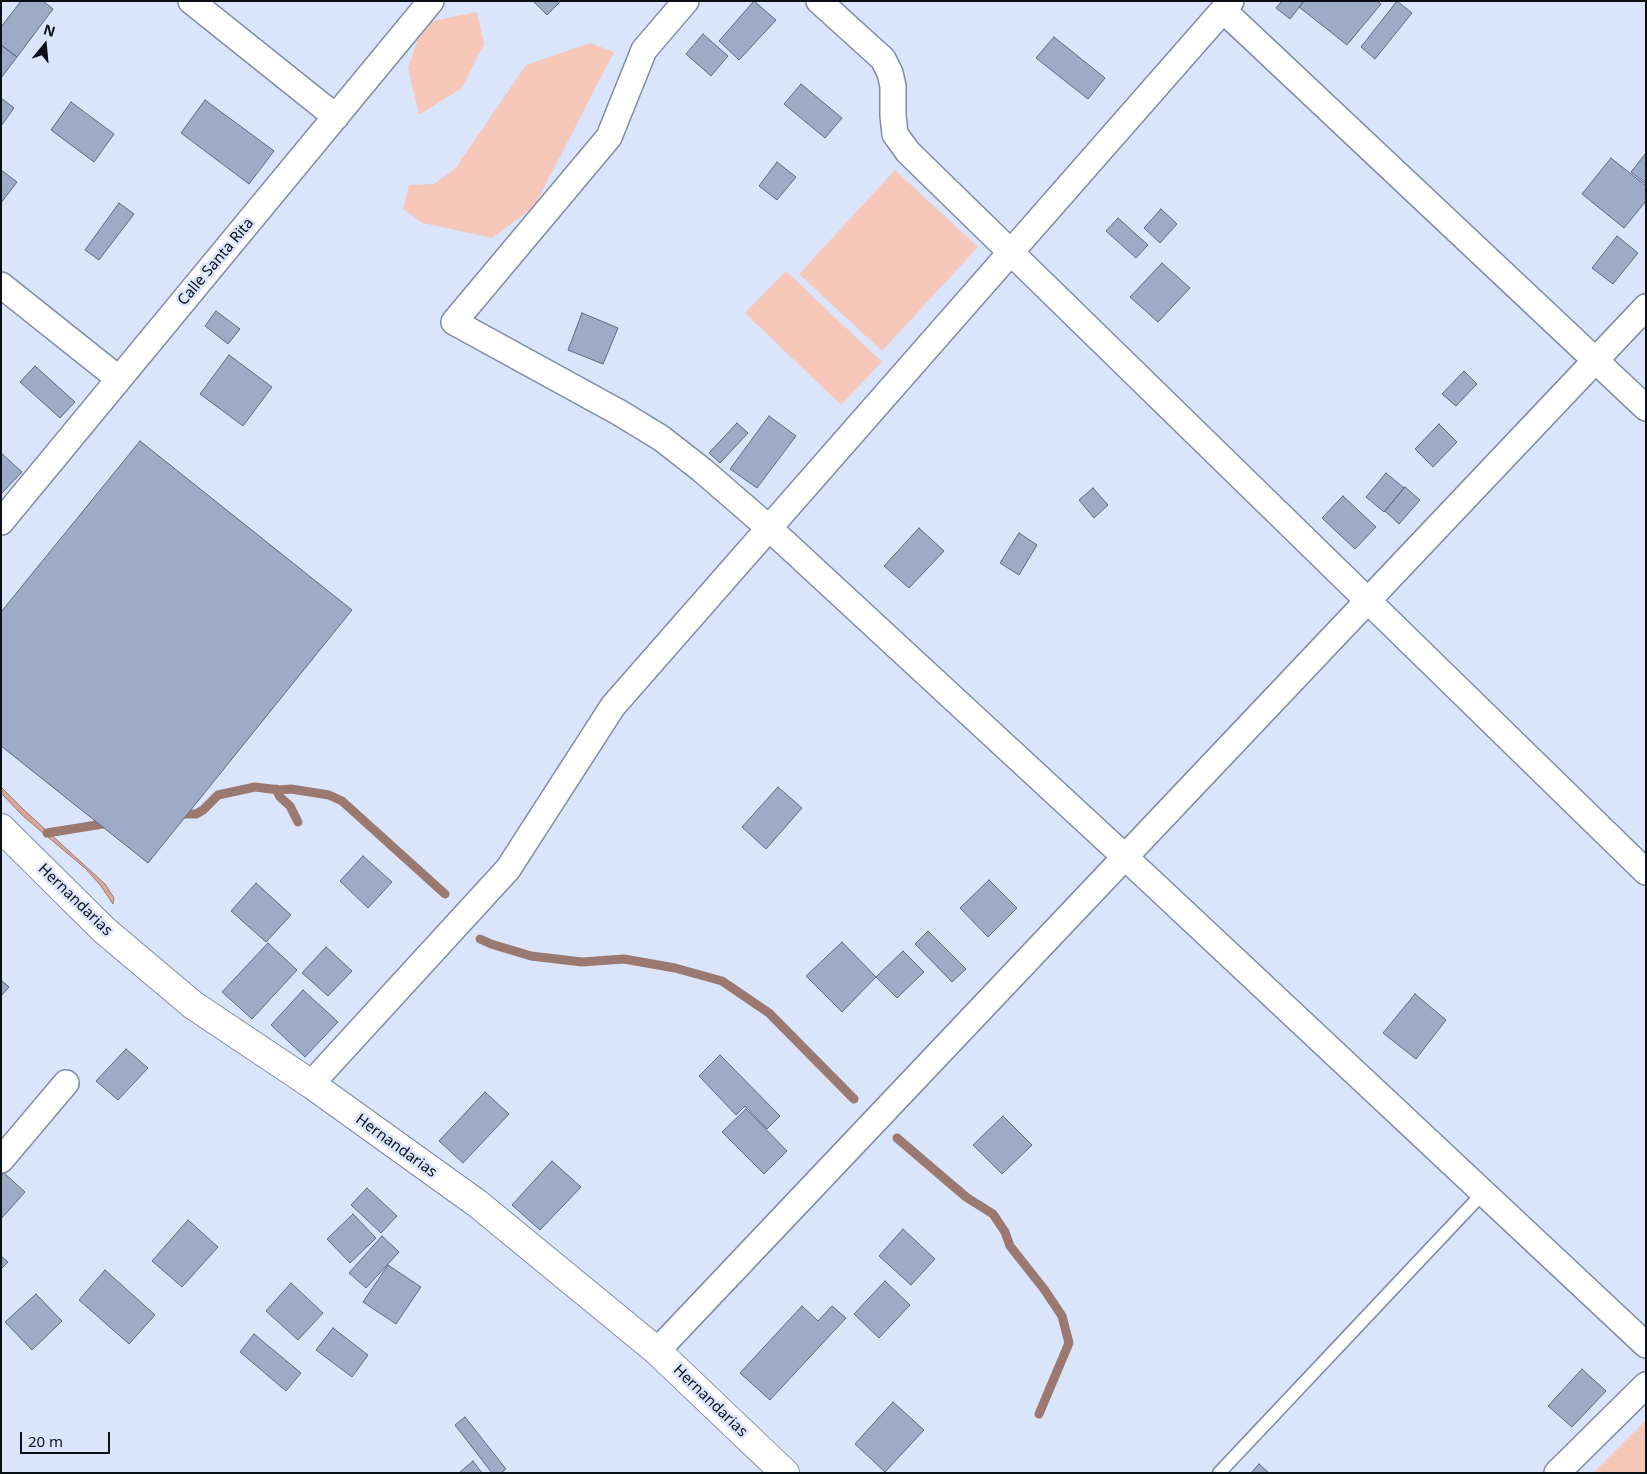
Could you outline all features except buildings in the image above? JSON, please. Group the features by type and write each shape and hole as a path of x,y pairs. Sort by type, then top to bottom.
{"street":[{"path":"191,1 336,116"},
{"name":"Calle Santa Rita","path":"1,522 431,1"},
{"path":"686,1 644,50 609,138 454,322 620,412 662,438 702,470 769,528 1125,857 1646,1345"},
{"path":"819,1 883,59 890,73 893,86 895,134 908,152 1646,872"},
{"path":"311,1084 508,869 613,706 1227,6 1646,408"},
{"path":"1,286 119,379"},
{"path":"657,1351 1646,307"},
{"name":"Hernandarias","path":"1,828 104,930 193,1005 311,1084 478,1204 657,1351 785,1473"},
{"path":"1,1160 66,1083"},
{"path":"1557,1473 1646,1385"}],"lane":[{"path":"1220,1473 1484,1193"}],"shaded area":[{"path":"477,12 484,44 462,88 419,115 408,68 423,23"},
{"path":"590,43 614,52 534,207 492,238 423,223 403,209 409,185 434,184 455,169 526,65"},
{"path":"895,170 978,247 882,351 799,274"},
{"path":"786,271 882,362 841,405 745,313"},
{"path":"1,787 105,884 114,898 113,904 86,869 23,816 1,793"},
{"path":"1646,1420 1646,1473 1593,1473"}],"waterway":[{"path":"176,814 196,814 203,810 218,795 255,787 279,790 291,789 329,795 342,801 445,894"},
{"path":"276,789 280,797 290,806 298,822"},
{"path":"47,833 109,823"},
{"path":"480,939 531,956 582,962 624,959 675,968 722,981 769,1013 854,1099"},
{"path":"897,1138 966,1197 993,1214 1005,1232 1010,1246 1044,1289 1062,1316 1069,1343 1039,1414"}]}
